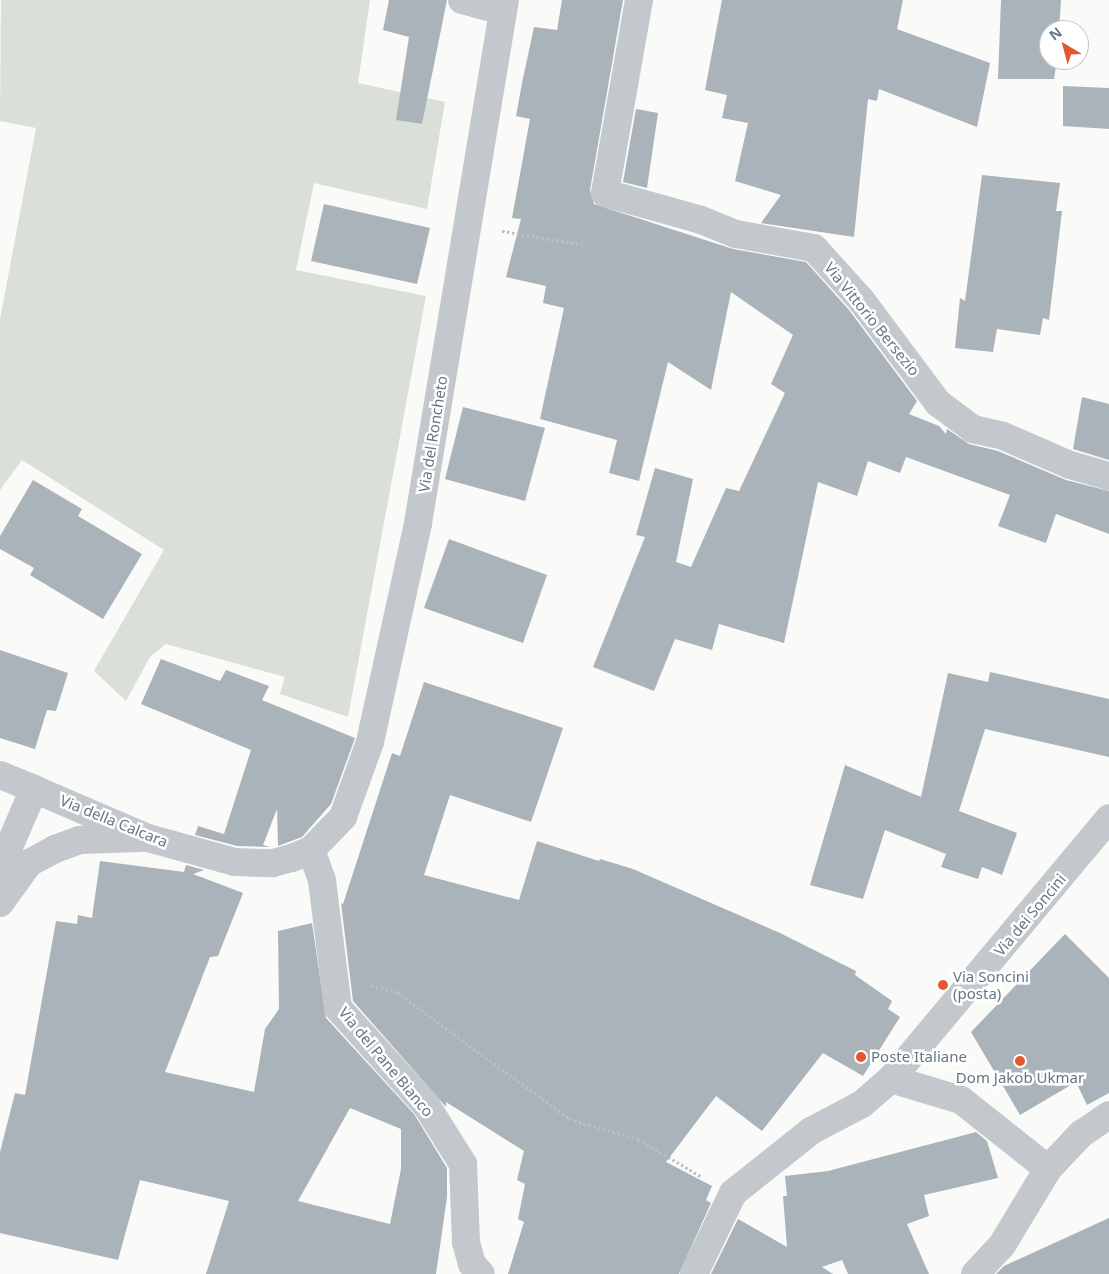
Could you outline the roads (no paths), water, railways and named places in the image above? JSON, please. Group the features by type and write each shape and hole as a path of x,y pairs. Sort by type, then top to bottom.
{"street":[{"path":"462,0 504,5"},
{"name":"Via Vittorio Bersezio","path":"640,0 605,193 701,220 736,234 814,248 860,300 938,403 973,429 1003,436 1070,465 1109,476"},
{"name":"Via del Roncheto","path":"310,850 342,817 370,742 418,523 504,5"},
{"name":"Via della Calcara","path":"0,774 148,838 236,862 273,862 310,850"},
{"path":"0,881 6,854 34,789"},
{"name":"Via dei Soncini","path":"694,1274 733,1193 811,1131 862,1104 891,1079 1109,818"},
{"path":"0,903 29,863 55,849 80,840 148,838"},
{"name":"Via del Pane Bianco","path":"310,850 322,881 338,1008 426,1105 463,1164 466,1242 472,1264 481,1274"},
{"path":"891,1079 961,1100 1048,1169"},
{"path":"975,1274 1002,1245 1048,1169 1081,1134 1109,1115"}],"place":[{"name":"Via Soncini (posta)","path":"943,985"},
{"name":"Poste Italiane","path":"861,1057"},
{"name":"Dom Jakob Ukmar","path":"1020,1061"}]}
